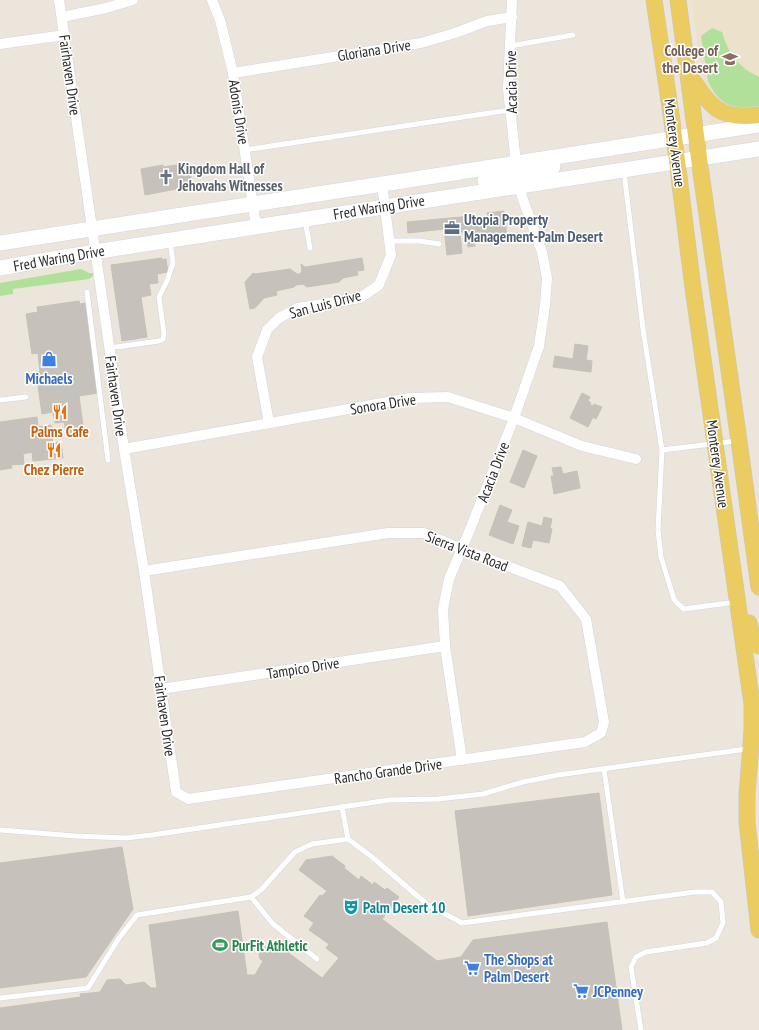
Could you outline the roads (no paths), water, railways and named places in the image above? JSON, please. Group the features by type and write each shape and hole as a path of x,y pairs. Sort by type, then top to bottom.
{"main road":[{"name":"Monterey Avenue","path":"654,0 678,162 693,288 752,704 755,755 747,795 747,822 759,930"},
{"name":"Monterey Avenue","path":"678,0 699,159 757,556 759,587"},
{"path":"688,73 710,104 720,112 732,116 743,117 759,115"},
{"name":"Fred Waring Drive","path":"0,243 759,125"},
{"name":"Fred Waring Drive","path":"0,268 96,251 256,226 759,150"},
{"path":"520,186 527,174 532,171 565,165 579,159 588,152"},
{"path":"437,198 468,184 504,178 512,173 516,163"},
{"path":"0,252 25,239"},
{"path":"737,602 742,602 746,606 752,641 759,646"}],"street":[{"name":"Fairhaven Drive","path":"59,0 109,348 144,571 176,792"},
{"path":"62,18 133,0"},
{"name":"Adonis Drive","path":"212,0 220,20 233,73 256,226"},
{"name":"Acacia Drive","path":"512,0 508,89 516,163"},
{"name":"Gloriana Drive","path":"233,73 421,43 455,33 487,21 512,17"},
{"path":"0,44 65,35"},
{"name":"San Luis Drive","path":"269,423 257,357 267,330 279,318 298,308 360,298 379,285 391,254 382,184"},
{"name":"Acacia Drive","path":"462,760 445,646 443,609 449,579 514,418 539,346 545,305 546,278 542,252 522,198 520,186"},
{"name":"Sonora Drive","path":"124,449 410,398 448,396 514,418 582,446 636,459"},
{"name":"Sierra Vista Road","path":"144,571 388,533 424,532 462,549 560,586 586,619 604,722 601,733"},
{"name":"Tampico Drive","path":"161,689 445,646"},
{"name":"Rancho Grande Drive","path":"176,792 188,799 585,742 601,733"}],"lane":[{"path":"510,46 573,35"},
{"path":"244,150 510,110"},
{"path":"624,171 643,329 662,450 658,530 661,557 674,599 684,609 737,602"},
{"path":"305,219 310,248"},
{"path":"109,348 159,341 163,339 164,334 159,298 173,263 170,240"},
{"path":"390,241 420,241 439,244"},
{"path":"87,292 108,460"},
{"path":"0,400 26,397"},
{"path":"662,450 740,441"},
{"path":"0,830 126,838 251,822 390,800 438,799 483,794 523,782 558,775 604,769 755,755"},
{"path":"604,769 623,902"},
{"path":"342,807 348,840"},
{"path":"0,998 88,988 119,938 137,915 250,898 261,890 295,852 312,844 348,840 372,857 428,905 462,923 695,892 712,892 721,902 723,922 716,938 707,943 646,952 636,957 631,967 640,1030"},
{"path":"250,898 273,924 317,959"}],"place":[{"name":"College of the Desert","path":"730,59"},
{"name":"Kingdom Hall of Jehovahs Witnesses","path":"166,177"},
{"name":"Utopia Property Management-Palm Desert","path":"452,228"},
{"name":"Michaels","path":"49,359"},
{"name":"Palms Cafe","path":"60,412"},
{"name":"Chez Pierre","path":"54,450"},
{"name":"Palm Desert 10","path":"351,907"},
{"name":"PurFit Athletic","path":"220,945"},
{"name":"The Shops at Palm Desert","path":"472,968"},
{"name":"JCPenney","path":"581,991"}]}
